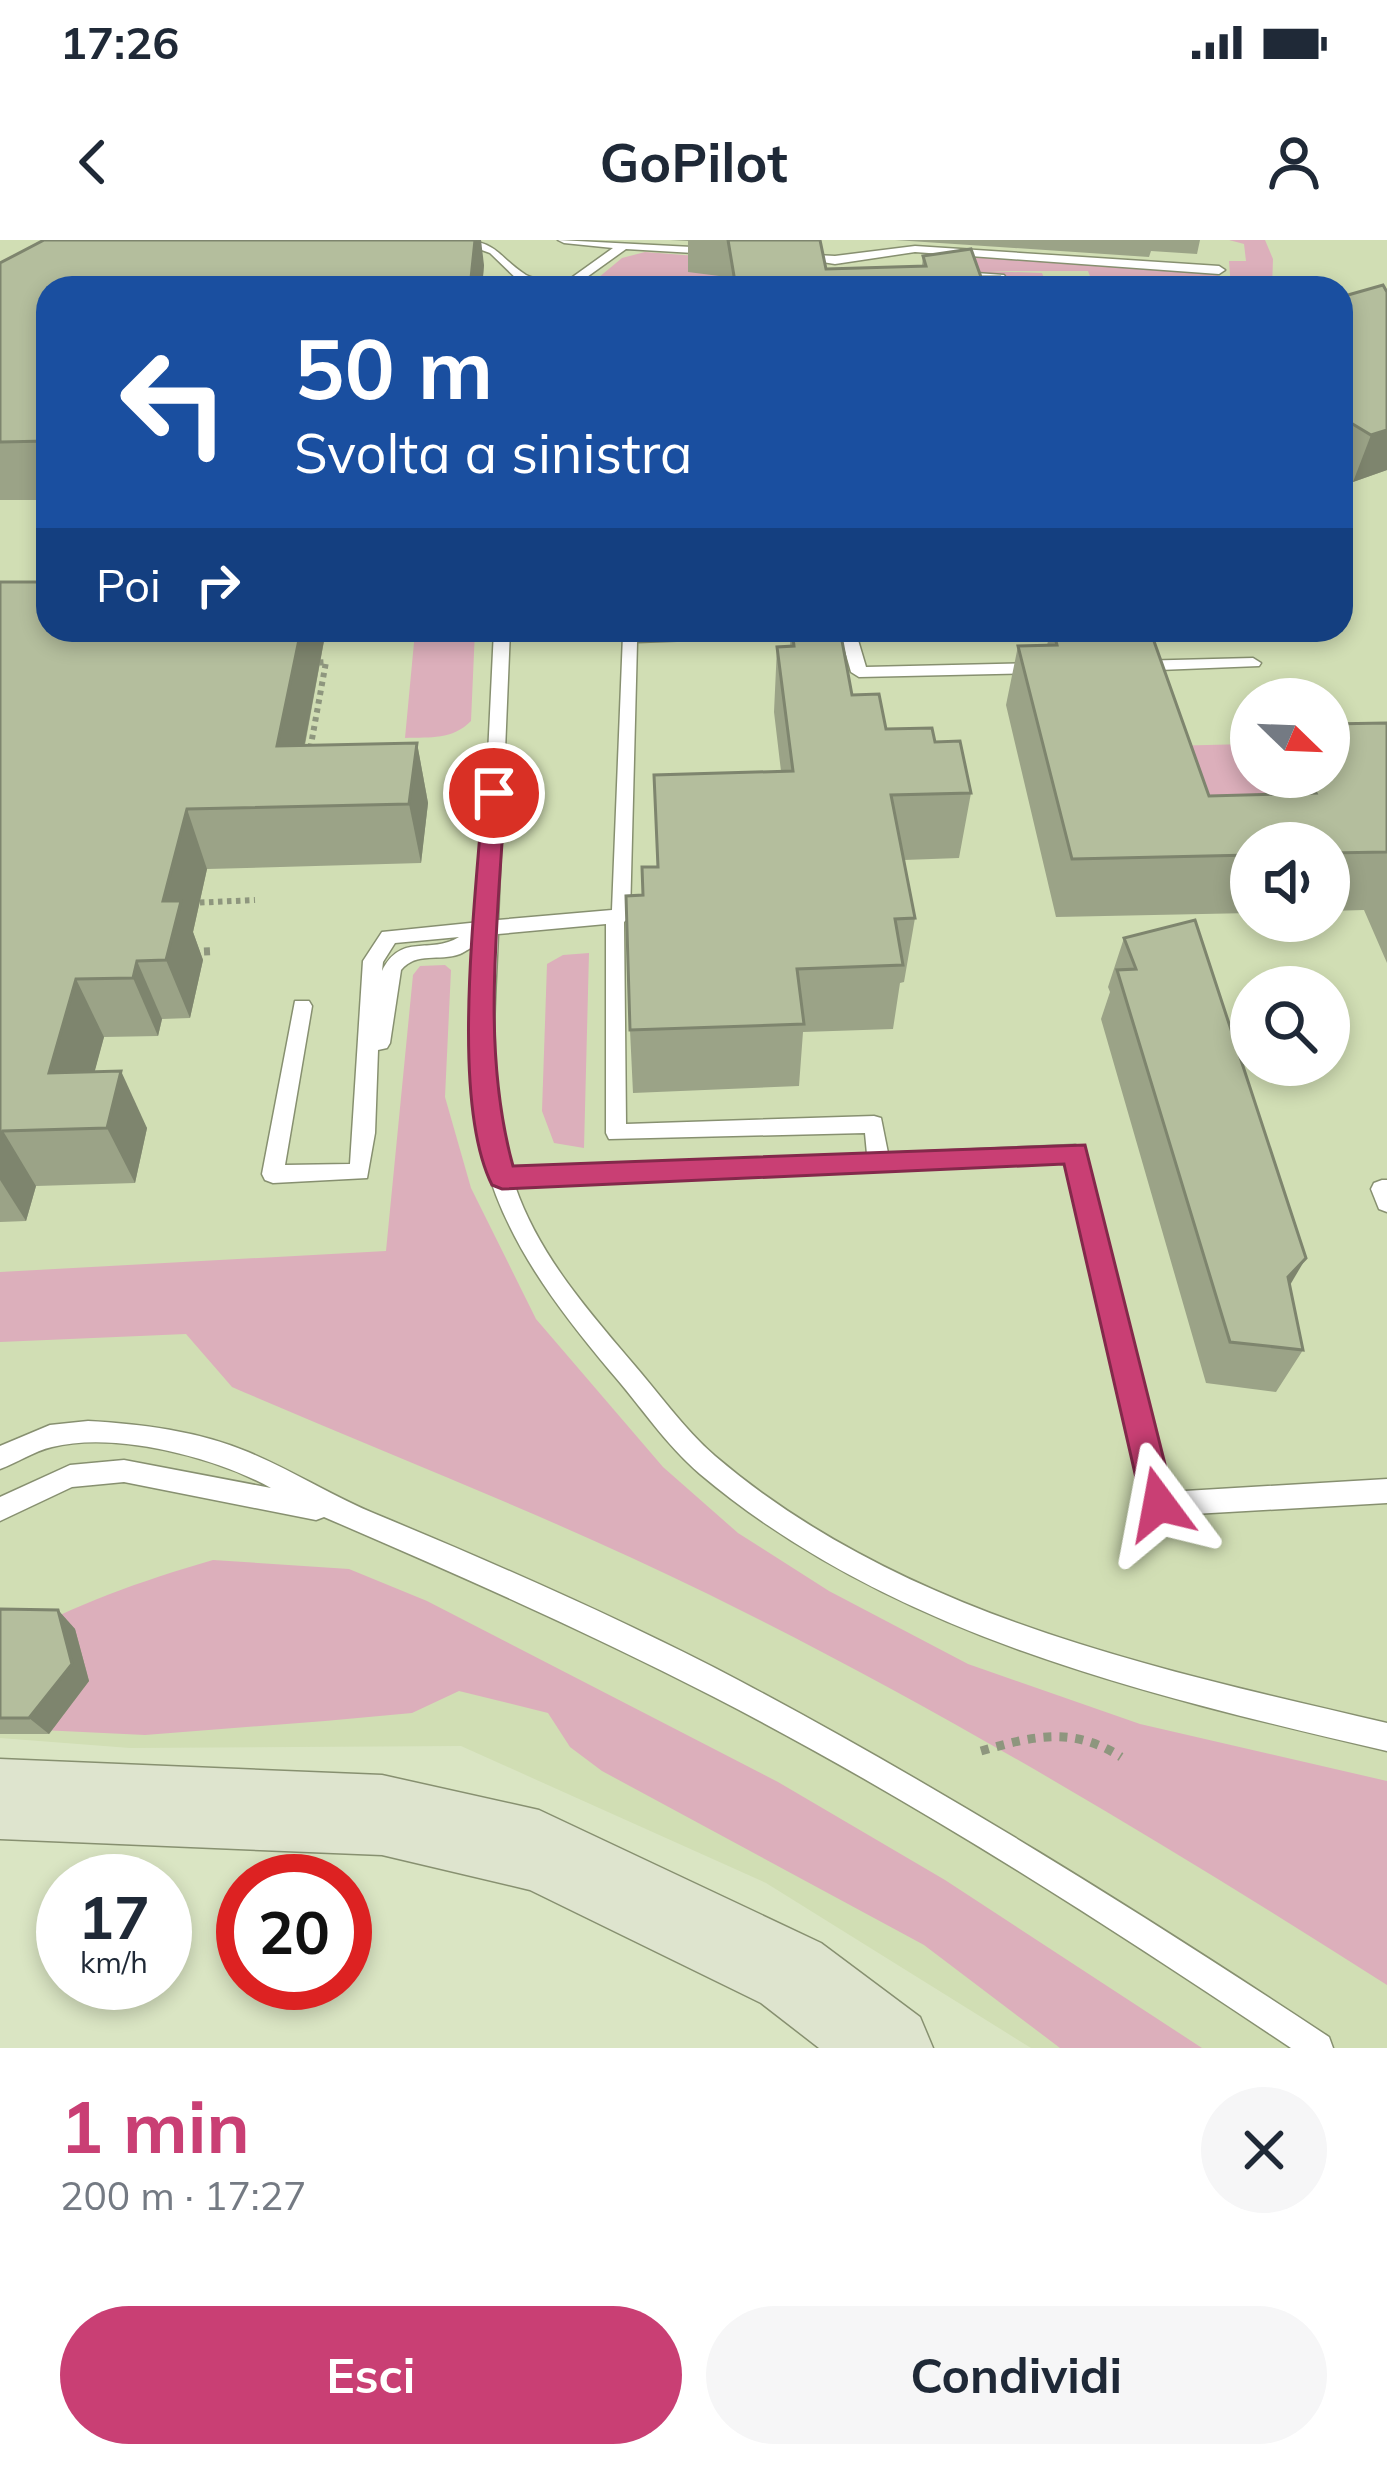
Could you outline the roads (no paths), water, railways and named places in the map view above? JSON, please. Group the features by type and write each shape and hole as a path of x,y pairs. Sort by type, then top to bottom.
{"main road":[{"path":"0,1798 382,1815 539,1851 791,1973 890,2048"}],"lane":[{"path":"460,240 494,251 518,276"},
{"path":"565,240 718,252"},
{"path":"581,276 624,245"},
{"path":"788,256 835,260 915,249 1219,270"},
{"path":"501,642 481,1028 490,1131 502,1178 532,1254 597,1338 708,1465 836,1554 993,1626 1108,1665 1191,1691 1387,1736"},
{"path":"302,1006 273,1174 359,1172 373,961 389,937 621,916 628,642"},
{"path":"851,642 859,672 1067,668"},
{"path":"1114,666 1253,663"},
{"path":"615,917 616,1133 874,1124 879,1161"},
{"path":"362,1145 392,969 400,958 454,949 489,928"},
{"path":"454,949 486,963"},
{"path":"502,1178 1076,1153 1159,1504 1387,1491"},
{"path":"1387,1189 1382,1189 1387,1203"},
{"path":"0,1458 53,1435 138,1436 224,1454 346,1514 428,1545 685,1667 921,1793 1318,2048"},
{"path":"0,1509 70,1476 124,1471 346,1514"}]}
